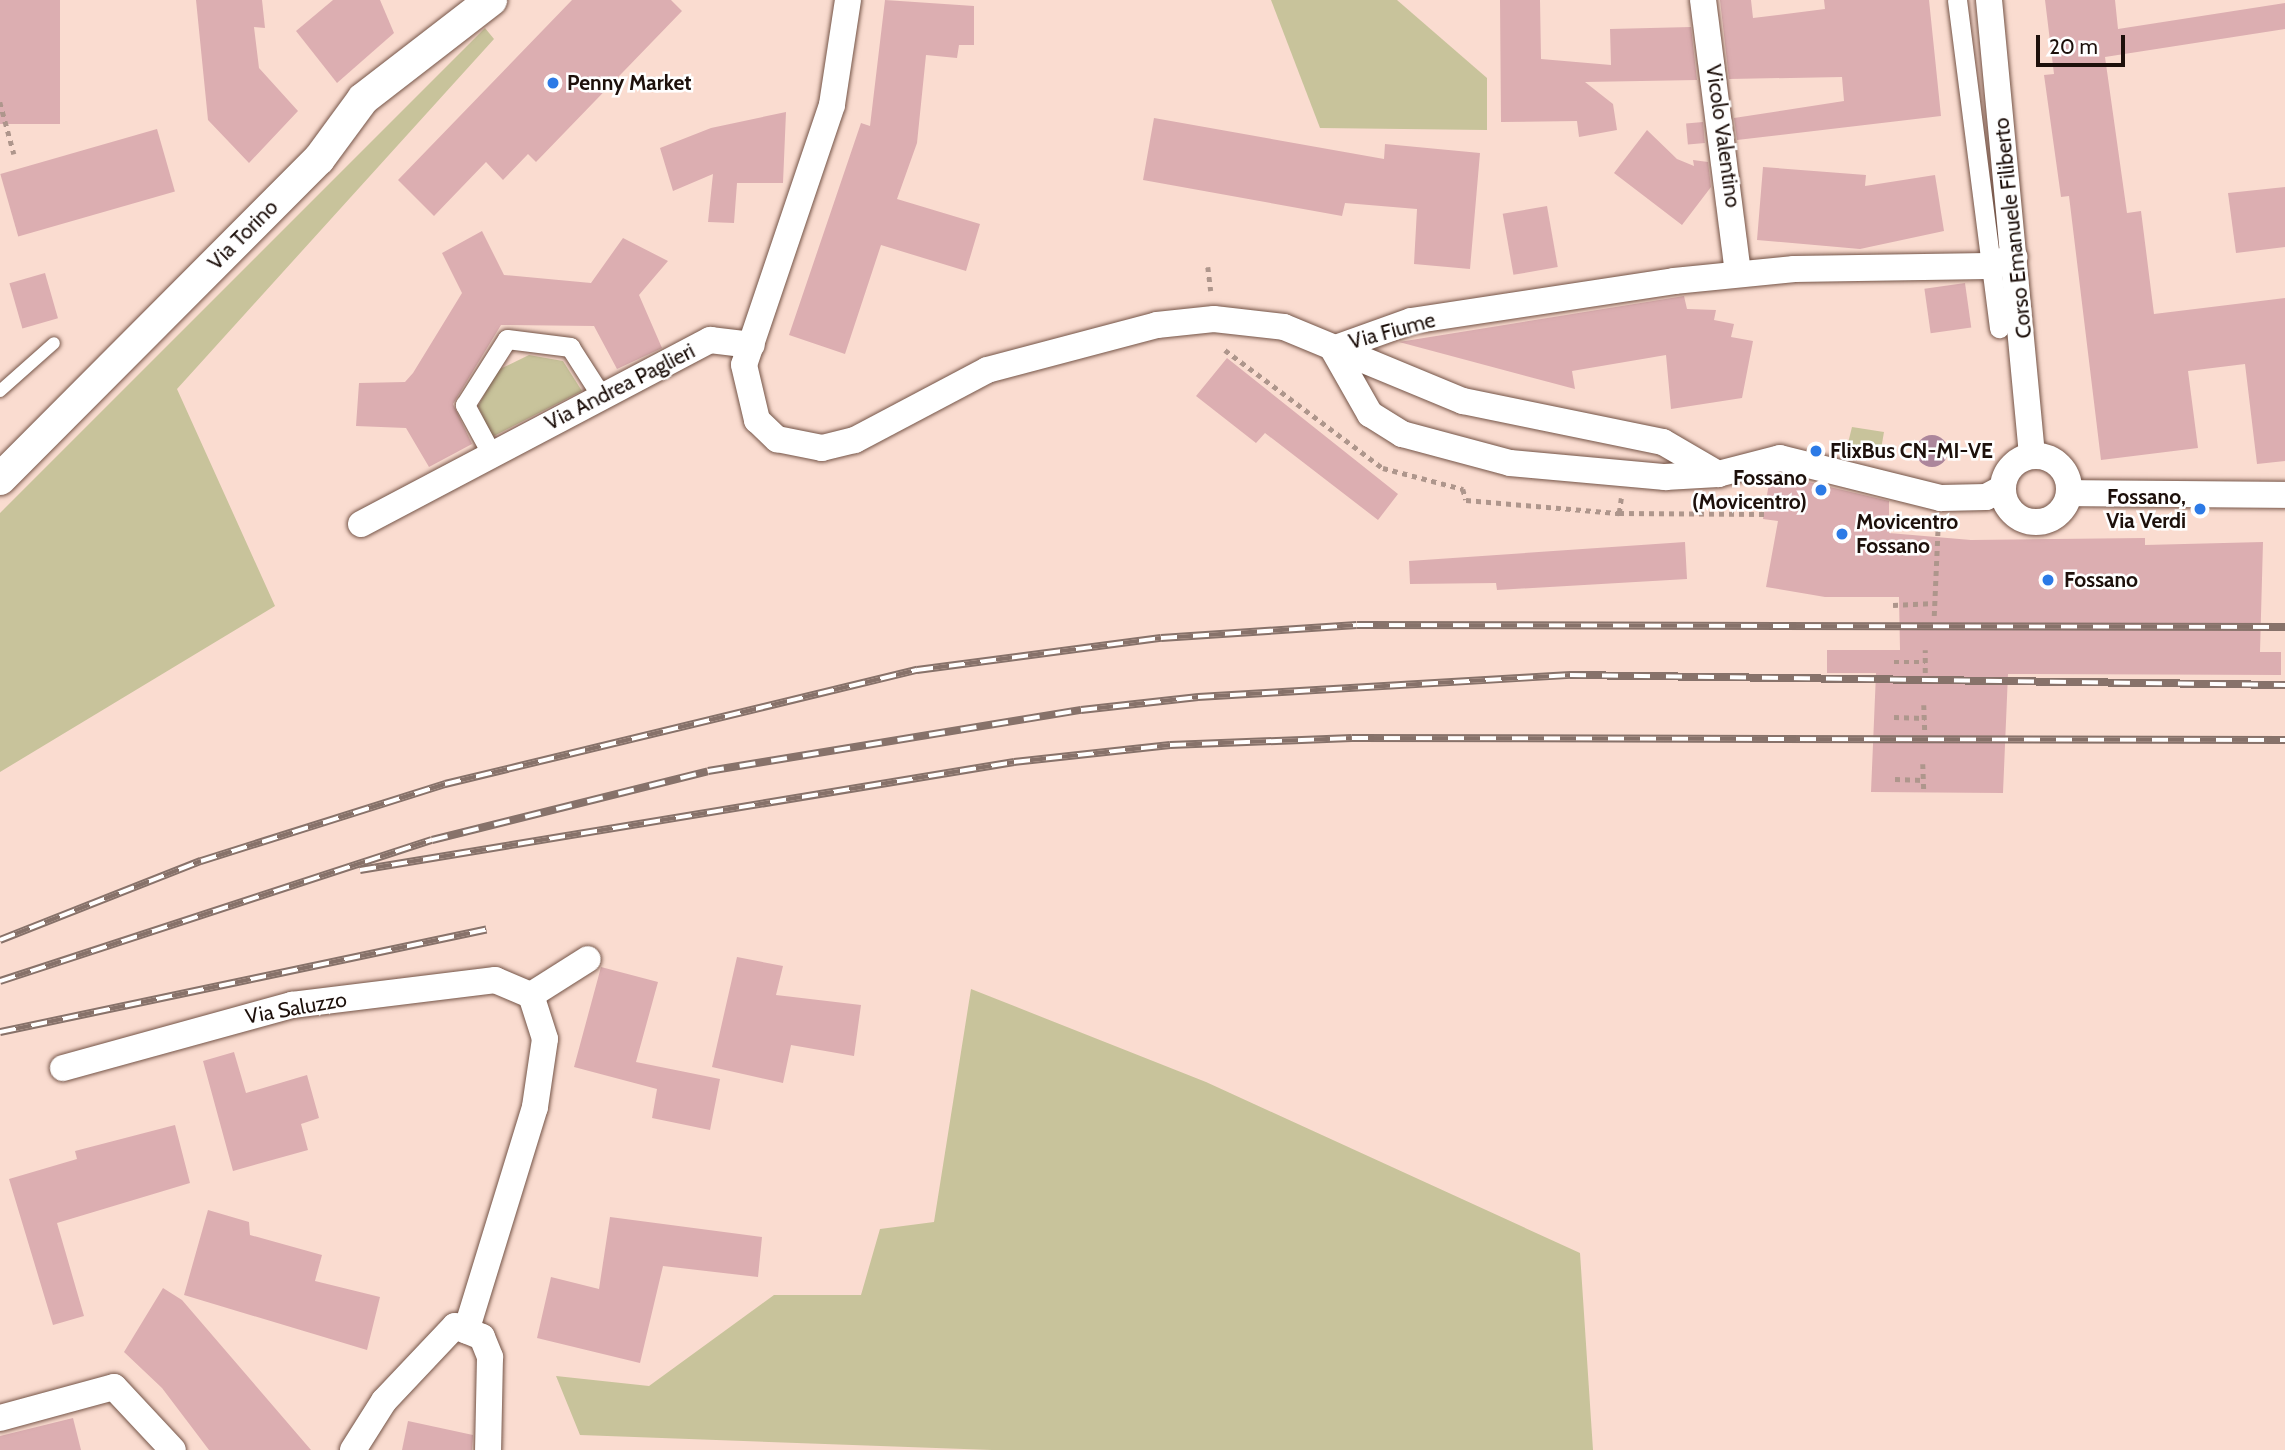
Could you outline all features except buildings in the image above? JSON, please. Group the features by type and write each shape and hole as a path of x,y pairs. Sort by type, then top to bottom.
{"street":[{"name":"Via Torino","path":"0,479 319,159 363,99 491,0"},
{"path":"752,345 832,105 848,0"},
{"name":"Vicolo Valentino","path":"1703,0 1738,273"},
{"name":"Corso Emanuele Filiberto","path":"1957,0 1999,328"},
{"name":"Corso Emanuele Filiberto","path":"1990,0 2032,456"},
{"name":"Via Fiume","path":"752,345 744,375 757,420 795,446 822,448 855,440 987,370 1157,325 1214,319 1283,327 1333,349 1411,321 1738,273 1989,266 2014,257"},
{"path":"491,453 465,405 507,339 570,347 603,397"},
{"name":"Via Andrea Paglieri","path":"361,524 491,453 710,340 752,345"},
{"path":"1333,349 1370,414 1402,434 1510,463 1604,476 1718,474 1758,461 1796,459 1941,498 1986,498 2003,488 2015,463 2032,456 2059,466 2068,493 2059,513 2028,522 2009,510 2003,488"},
{"path":"1333,349 1463,401 1662,442 1718,474"},
{"path":"2068,493 2285,495"},
{"path":"474,1334 535,1107 545,1039 531,995 588,959"},
{"name":"Via Saluzzo","path":"63,1068 292,1005 495,980 531,995"},
{"path":"353,1450 430,1346 454,1326 474,1334 490,1357 488,1450"},
{"path":"0,1418 114,1387 173,1450"}],"lane":[{"path":"0,391 54,343"}],"path":[{"path":"0,102 14,154"},
{"path":"1934,616 1941,498"},
{"path":"1619,513 1763,514"},
{"path":"1893,605 1935,603"},
{"path":"1925,650 1925,673"},
{"path":"1894,662 1925,662"},
{"path":"1924,705 1925,730"},
{"path":"1894,717 1925,718"},
{"path":"1923,764 1924,792"},
{"path":"1895,779 1924,780"}],"shaded area":[{"path":"1271,0 1397,0 1487,78 1487,130 1320,128"},
{"path":"485,28 494,39 177,389 275,606 0,772 0,513"},
{"path":"529,355 563,361 582,391 492,437 478,406 498,370"},
{"path":"1852,427 1884,432 1880,455 1847,447"},
{"path":"1932,435 1943,440 1948,451 1943,462 1932,467 1921,462 1916,451 1921,440"},
{"path":"971,989 1206,1082 1580,1253 1593,1450 992,1450 580,1435 556,1376 649,1386 774,1295 861,1295 880,1229 934,1222"}],"railway":[{"path":"0,940 201,861 445,784 917,670 1161,638 1357,625 2285,627"},
{"path":"0,981 432,840 708,771 1081,710 1198,697 1570,675 2285,685"},
{"path":"360,870 1014,762 1170,745 1352,738 2285,740"},
{"path":"0,1032 486,930"}],"place":[{"name":"Penny Market","path":"553,83"},
{"name":"FlixBus CN-MI-VE","path":"1816,451"},
{"name":"Fossano (Movicentro)","path":"1821,490"},
{"name":"Fossano, Via Verdi","path":"2200,509"},
{"name":"Movicentro Fossano","path":"1842,534"},
{"name":"Fossano","path":"2048,580"}]}
